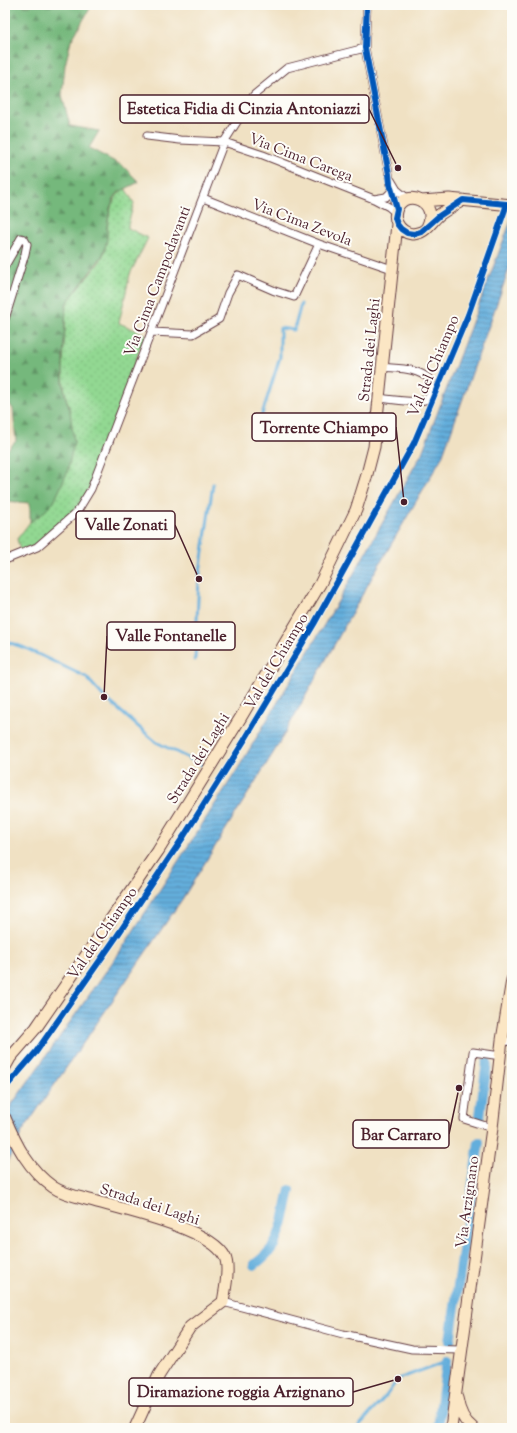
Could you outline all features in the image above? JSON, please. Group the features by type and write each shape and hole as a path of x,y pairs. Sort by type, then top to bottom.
{"street":[{"path":"367,5 365,48 389,174 391,192 396,211 397,224 407,233 414,234 424,230 431,218 426,204 415,198 403,201 396,211"},
{"name":"Via Cima Campodavanti","path":"5,560 37,547 78,512 91,489 224,142 254,95 287,68 365,48"},
{"name":"Via Cima Carega","path":"147,136 180,140 224,142 263,155 374,199 396,211"},
{"path":"389,174 397,190 408,199"},
{"path":"374,199 386,197 391,192"},
{"name":"Via Cima Zevola","path":"203,198 319,244 392,269"},
{"path":"422,201 449,199 512,205"},
{"path":"394,252 401,245 424,230 439,216 463,200"},
{"name":"Strada dei Laghi","path":"5,1067 10,1058 36,1028 158,850 241,717 320,584 356,510 374,447 381,367 397,224"},
{"path":"5,266 21,238 24,239 27,244 25,254 5,319"},
{"path":"152,332 193,334 219,319 228,293 238,275 275,291 294,297 319,244"},
{"path":"379,398 421,402 428,398 432,391 430,380 422,373 405,369 381,367"},
{"name":"Via Arzignano","path":"451,1428 501,1056 507,1041 512,980"},
{"path":"492,1128 464,1119 473,1052 501,1056"},
{"name":"Strada dei Laghi","path":"5,1118 19,1150 38,1174 55,1188 78,1197 182,1227 199,1234 220,1250 225,1258 226,1268 226,1284 223,1302"},
{"path":"135,1428 159,1375 190,1327 223,1302 343,1334 412,1349 462,1350"},
{"path":"456,1391 462,1416 473,1428"}],"green space":[{"path":"5,5 92,5 71,41 65,65 62,95 70,126 99,131 89,148 123,166 139,182 119,192 114,198 110,208 107,226 107,240 103,255 66,304 63,382 70,411 74,442 67,473 54,502 44,512 30,522 30,503 5,501 5,452 16,441 13,409 5,398"},
{"path":"125,188 134,203 128,228 148,238 130,274 119,323 147,335 141,346 89,490 76,511 41,541 21,554 17,539 30,522 44,512 70,411 64,389 63,378 67,304 93,271 104,253 110,209 118,194"}],"water":[{"path":"512,218 512,261 442,457 375,572 277,747 183,898 22,1132 5,1167 5,1114 121,950 237,770 336,605 422,453"}],"waterway":[{"path":"260,421 280,357 280,328 294,330 301,304"},
{"path":"195,660 199,579 213,484"},
{"path":"5,641 25,648 86,677 104,697 156,742 202,765"},
{"path":"480,1116 487,1062"},
{"path":"450,1341 479,1142"},
{"path":"254,1265 270,1251 277,1239 284,1218 290,1190"},
{"path":"357,1428 386,1396 398,1379 447,1361"},
{"path":"438,1428 447,1361"}],"cycle path":[{"name":"Val del Chiampo","path":"5,1088 36,1052 117,936 184,836 244,741 314,624 414,443 468,315 507,204 463,200 439,216 421,232 414,234 407,233 397,224 395,218 397,209 390,184 365,48 367,5"}],"place":[{"name":"Estetica Fidia di Cinzia Antoniazzi","path":"398,168"},
{"name":"Torrente Chiampo","path":"404,502"},
{"name":"Valle Zonati","path":"199,579"},
{"name":"Valle Fontanelle","path":"104,697"},
{"name":"Bar Carraro","path":"459,1088"},
{"name":"Diramazione roggia Arzignano","path":"398,1379"}]}
